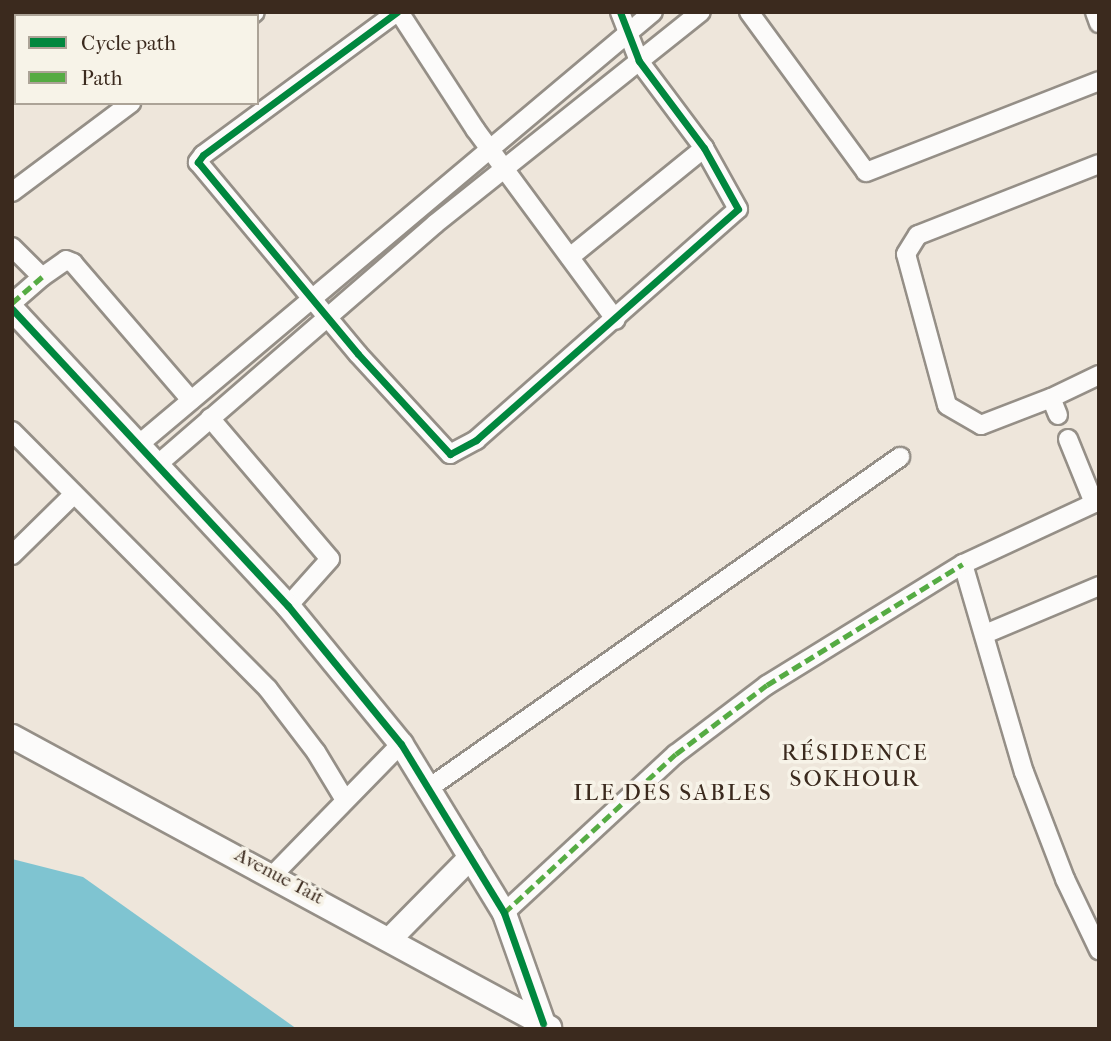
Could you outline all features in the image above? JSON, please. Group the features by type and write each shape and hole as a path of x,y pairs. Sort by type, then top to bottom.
{"street":[{"path":"616,320 491,150 398,12 203,155 198,162 312,298 450,454 476,440 616,320 738,209 704,148 639,61 620,12"},
{"path":"137,446 653,12"},
{"path":"157,465 328,316 505,168 701,12"},
{"path":"749,12 866,172 1099,81"},
{"path":"1094,12 1099,23"},
{"path":"12,192 111,109"},
{"path":"570,257 704,148"},
{"path":"1099,164 918,235 906,254 947,405 981,425 1051,398 1099,375"},
{"path":"12,247 42,277"},
{"path":"12,303 42,277 69,260 191,400"},
{"path":"12,309 288,606 401,744 504,913 547,1026"},
{"path":"1051,398 1058,415"},
{"path":"210,418 330,559 288,606"},
{"path":"12,431 268,689 316,752 345,800"},
{"path":"504,913 676,754 767,685 963,564 1096,502 1068,439"},
{"path":"429,788 900,457"},
{"path":"12,555 74,494"},
{"path":"963,564 1024,772 1099,950"},
{"path":"985,634 1099,586"},
{"name":"Avenue Tait","path":"12,736 274,874 547,1026"},
{"path":"274,874 401,744"},
{"path":"390,937 470,857"}],"water":[{"path":"12,859 83,877 297,1029 12,1029"}],"marked path":[{"path":"12,303 42,277"},
{"path":"504,913 676,754 767,685 963,564"}],"cycle path":[{"path":"397,12 203,155 198,162 358,354 450,454 476,440 738,209 704,148 639,61 620,12"},
{"path":"12,309 288,606 401,744 504,913 543,1023"}],"district":[{"name":"RÉSIDENCE SOKHOUR","path":"855,766"},
{"name":"ILE DES SABLES","path":"673,793"}]}
